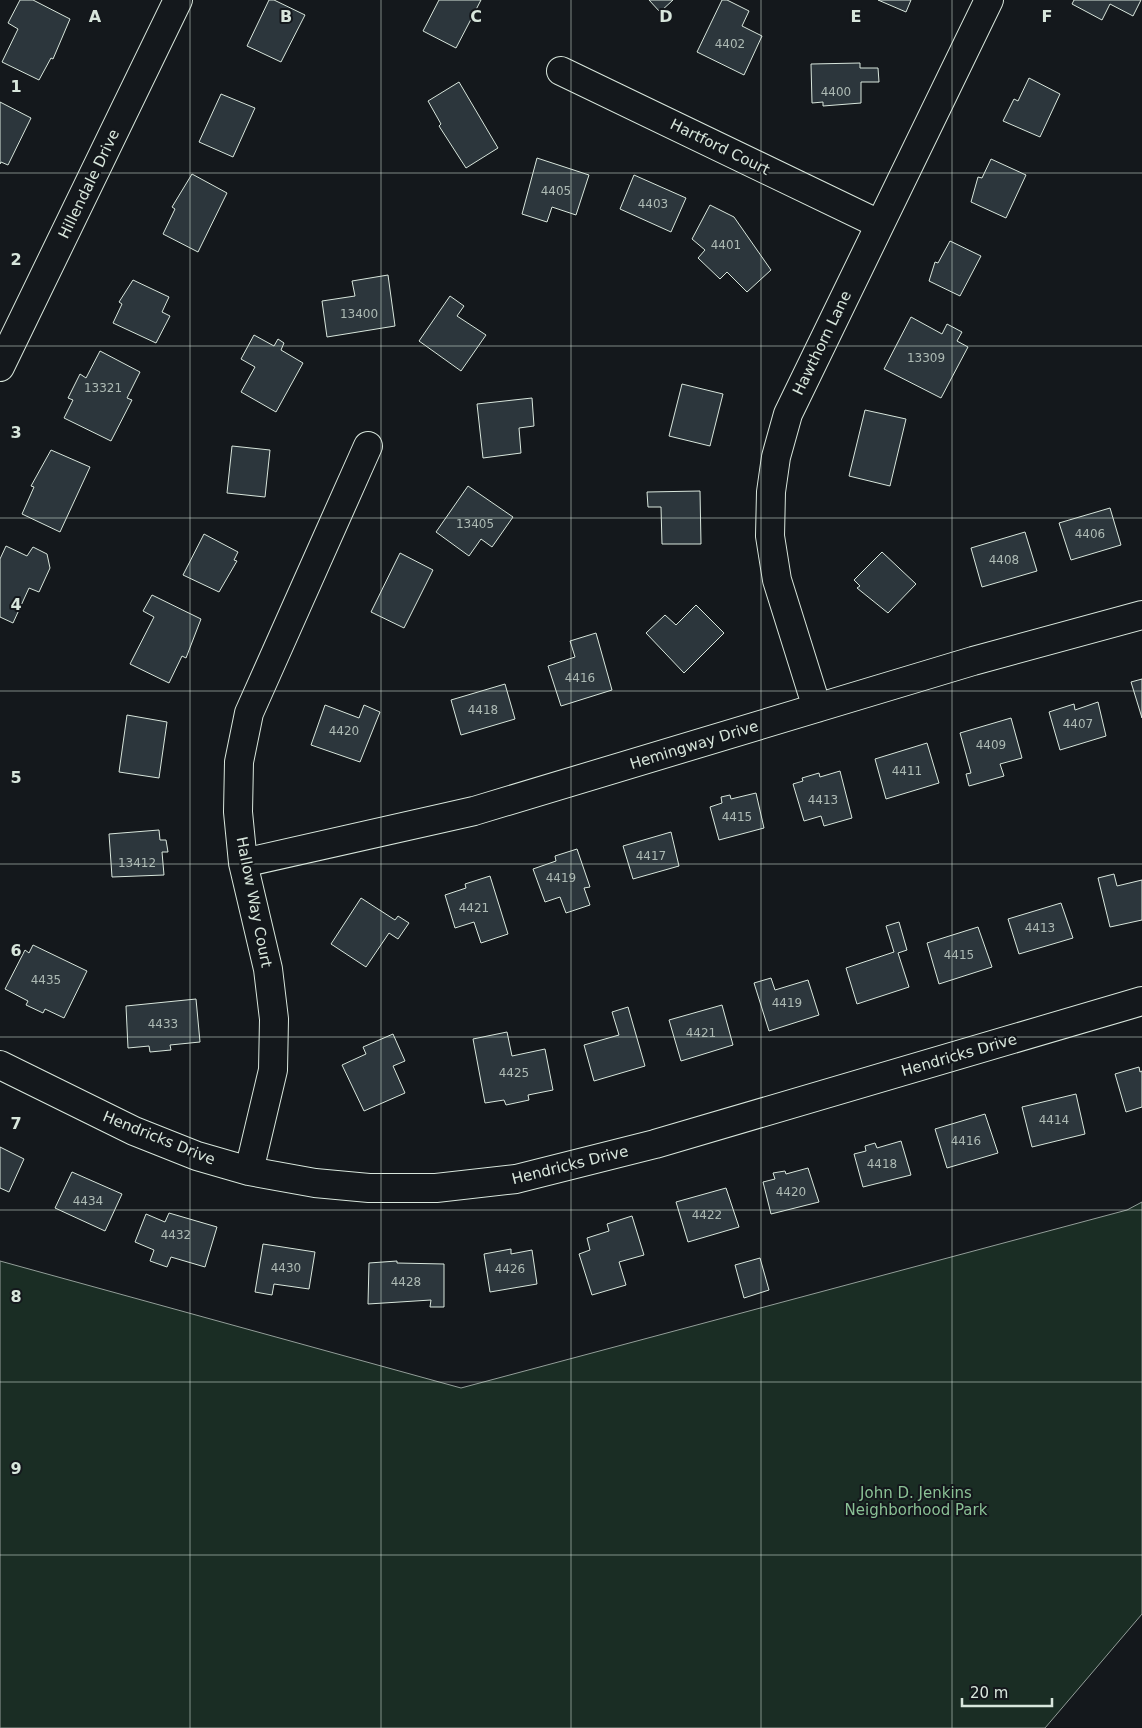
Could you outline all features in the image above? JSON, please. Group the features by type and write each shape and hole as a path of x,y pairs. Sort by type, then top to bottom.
{"street":[{"name":"Hillendale Drive","path":"0,367 178,0"},
{"name":"Hawthorn Lane","path":"817,708 777,580 770,536 771,492 776,457 788,414 989,0"},
{"name":"Hartford Court","path":"561,71 879,224"},
{"name":"Hallow Way Court","path":"249,1171 273,1070 274,1019 268,969 243,863 238,812 240,762 249,712 368,446"},
{"name":"Hemingway Drive","path":"243,863 474,811 973,661 1142,615"},
{"name":"Hendricks Drive","path":"0,1065 134,1131 197,1156 249,1171 315,1183 369,1188 436,1188 516,1179 655,1144 1142,1001"}],"green space":[{"name":"John D. Jenkins Neighborhood Park","path":"1142,1202 1142,1614 1045,1728 0,1728 0,1261 461,1388 1127,1210"}],"building":[{"path":"20,0 33,0 70,19 53,59 51,58 39,80 2,62 18,29 8,23"},
{"path":"269,0 274,0 305,15 281,62 247,46"},
{"path":"439,0 481,0 456,48 423,31"},
{"path":"649,0 673,0 660,12"},
{"path":"722,0 727,0 749,11 742,26 762,36 744,75 697,52"},
{"path":"878,0 911,0 906,12"},
{"path":"1074,0 1141,0 1133,16 1110,4 1102,20 1072,4"},
{"path":"860,63 860,68 878,68 879,82 861,82 861,103 823,106 823,102 812,103 811,64"},
{"path":"1029,78 1060,94 1040,137 1003,121 1014,99 1018,101"},
{"path":"459,82 498,148 466,168 439,126 441,124 428,101"},
{"path":"221,94 255,108 233,157 199,142"},
{"path":"0,102 31,118 8,165 1,162 0,164"},
{"path":"537,158 589,175 576,215 552,207 547,222 522,214"},
{"path":"991,159 1026,175 1006,218 971,202 978,177 982,178"},
{"path":"192,174 227,193 198,252 163,234 175,209 172,207"},
{"path":"634,175 686,198 671,232 620,209"},
{"path":"710,205 734,217 771,270 747,292 727,272 720,279 698,258 705,250 692,239"},
{"path":"950,241 981,256 960,296 929,281 935,262 938,263"},
{"path":"388,275 395,326 327,337 322,301 355,296 352,281"},
{"path":"133,280 169,297 162,312 170,316 156,343 113,323 122,304 119,302"},
{"path":"450,296 464,306 457,316 486,335 461,371 419,341"},
{"path":"911,317 942,334 947,324 962,332 957,341 968,347 941,398 884,369"},
{"path":"254,335 274,346 278,339 284,343 281,350 303,363 276,412 241,392 255,367 241,359"},
{"path":"100,351 140,372 127,398 132,400 111,441 64,418 73,400 68,398 80,374 86,378"},
{"path":"682,384 723,394 710,446 669,436"},
{"path":"532,398 534,426 519,428 521,453 483,458 477,404"},
{"path":"865,410 906,419 890,486 849,476"},
{"path":"232,446 270,450 265,497 227,493"},
{"path":"51,450 90,467 60,532 22,514 34,487 31,486"},
{"path":"468,486 513,517 492,547 481,539 469,556 436,532"},
{"path":"700,491 701,544 662,544 661,507 648,507 647,492"},
{"path":"1110,508 1121,545 1071,560 1059,523"},
{"path":"1025,532 1037,571 982,587 971,548"},
{"path":"204,534 238,552 234,560 237,561 219,592 183,575"},
{"path":"6,546 27,556 33,547 47,554 50,568 39,592 29,588 13,623 0,617 0,559"},
{"path":"882,552 916,584 888,613 857,588 860,586 854,580"},
{"path":"400,553 433,570 404,628 371,612"},
{"path":"152,595 201,619 186,658 182,656 169,683 130,664 154,617 143,611"},
{"path":"696,605 724,633 684,673 646,633 665,615 676,625"},
{"path":"596,633 612,690 561,706 548,666 575,657 570,641"},
{"path":"1142,679 1142,718 1131,682"},
{"path":"505,684 515,719 461,735 451,700"},
{"path":"1098,702 1106,736 1060,750 1049,712 1074,704 1075,710"},
{"path":"325,705 359,718 364,705 380,712 360,762 311,745"},
{"path":"127,715 167,722 159,778 119,772"},
{"path":"1011,718 1022,758 1000,764 1004,776 969,786 966,774 971,773 960,733"},
{"path":"927,743 939,783 886,799 875,759"},
{"path":"840,771 852,818 824,826 821,816 804,821 793,784 803,781 802,778 819,773 820,777"},
{"path":"756,793 764,828 719,840 710,807 722,803 721,797 730,795 731,799"},
{"path":"159,830 160,840 166,840 168,852 162,852 164,875 112,877 109,834"},
{"path":"671,832 679,866 633,879 623,846"},
{"path":"577,849 590,887 584,888 590,905 566,913 560,897 545,902 533,869 556,861 555,856"},
{"path":"1114,874 1117,886 1142,880 1142,920 1110,927 1098,878"},
{"path":"490,876 508,934 481,943 474,922 455,928 445,895 466,888 465,884"},
{"path":"361,898 395,920 398,916 409,923 398,939 389,933 366,967 331,944"},
{"path":"1061,903 1073,938 1019,954 1008,919"},
{"path":"899,922 907,950 898,953 909,987 857,1004 846,968 894,952 886,926"},
{"path":"978,927 992,967 939,984 927,943"},
{"path":"33,945 87,971 64,1018 45,1009 43,1013 26,1005 28,1001 5,989 25,950 29,953"},
{"path":"771,978 775,990 808,980 819,1015 769,1031 754,983"},
{"path":"196,999 200,1042 170,1045 171,1050 150,1052 149,1046 128,1048 126,1006"},
{"path":"722,1005 733,1045 681,1061 669,1020"},
{"path":"628,1007 645,1066 594,1081 584,1045 619,1035 612,1012"},
{"path":"507,1032 512,1056 545,1049 553,1090 528,1095 529,1100 506,1105 504,1100 485,1103 473,1039"},
{"path":"393,1034 405,1061 393,1066 405,1093 364,1111 342,1065 366,1054 363,1047"},
{"path":"1139,1067 1140,1072 1142,1071 1142,1107 1126,1112 1115,1074"},
{"path":"1076,1094 1085,1134 1032,1147 1022,1107"},
{"path":"985,1114 998,1153 947,1168 935,1129"},
{"path":"901,1141 911,1175 863,1187 854,1154 866,1151 865,1146 875,1143 877,1148"},
{"path":"0,1147 24,1159 9,1192 0,1188"},
{"path":"808,1168 819,1202 771,1214 763,1182 775,1179 773,1173 785,1171 786,1174"},
{"path":"72,1172 122,1194 105,1231 55,1208"},
{"path":"726,1188 739,1227 688,1242 676,1202"},
{"path":"169,1213 217,1227 205,1267 171,1257 167,1267 150,1261 154,1250 135,1242 146,1214 165,1222"},
{"path":"632,1216 644,1255 619,1262 626,1285 592,1295 579,1254 590,1250 587,1238 609,1231 607,1224"},
{"path":"263,1244 315,1252 309,1289 274,1284 272,1295 255,1292"},
{"path":"511,1249 511,1254 532,1250 537,1284 490,1292 484,1254"},
{"path":"760,1258 769,1290 744,1298 735,1265"},
{"path":"397,1261 397,1263 444,1264 444,1307 430,1307 431,1300 368,1304 369,1263"}]}
